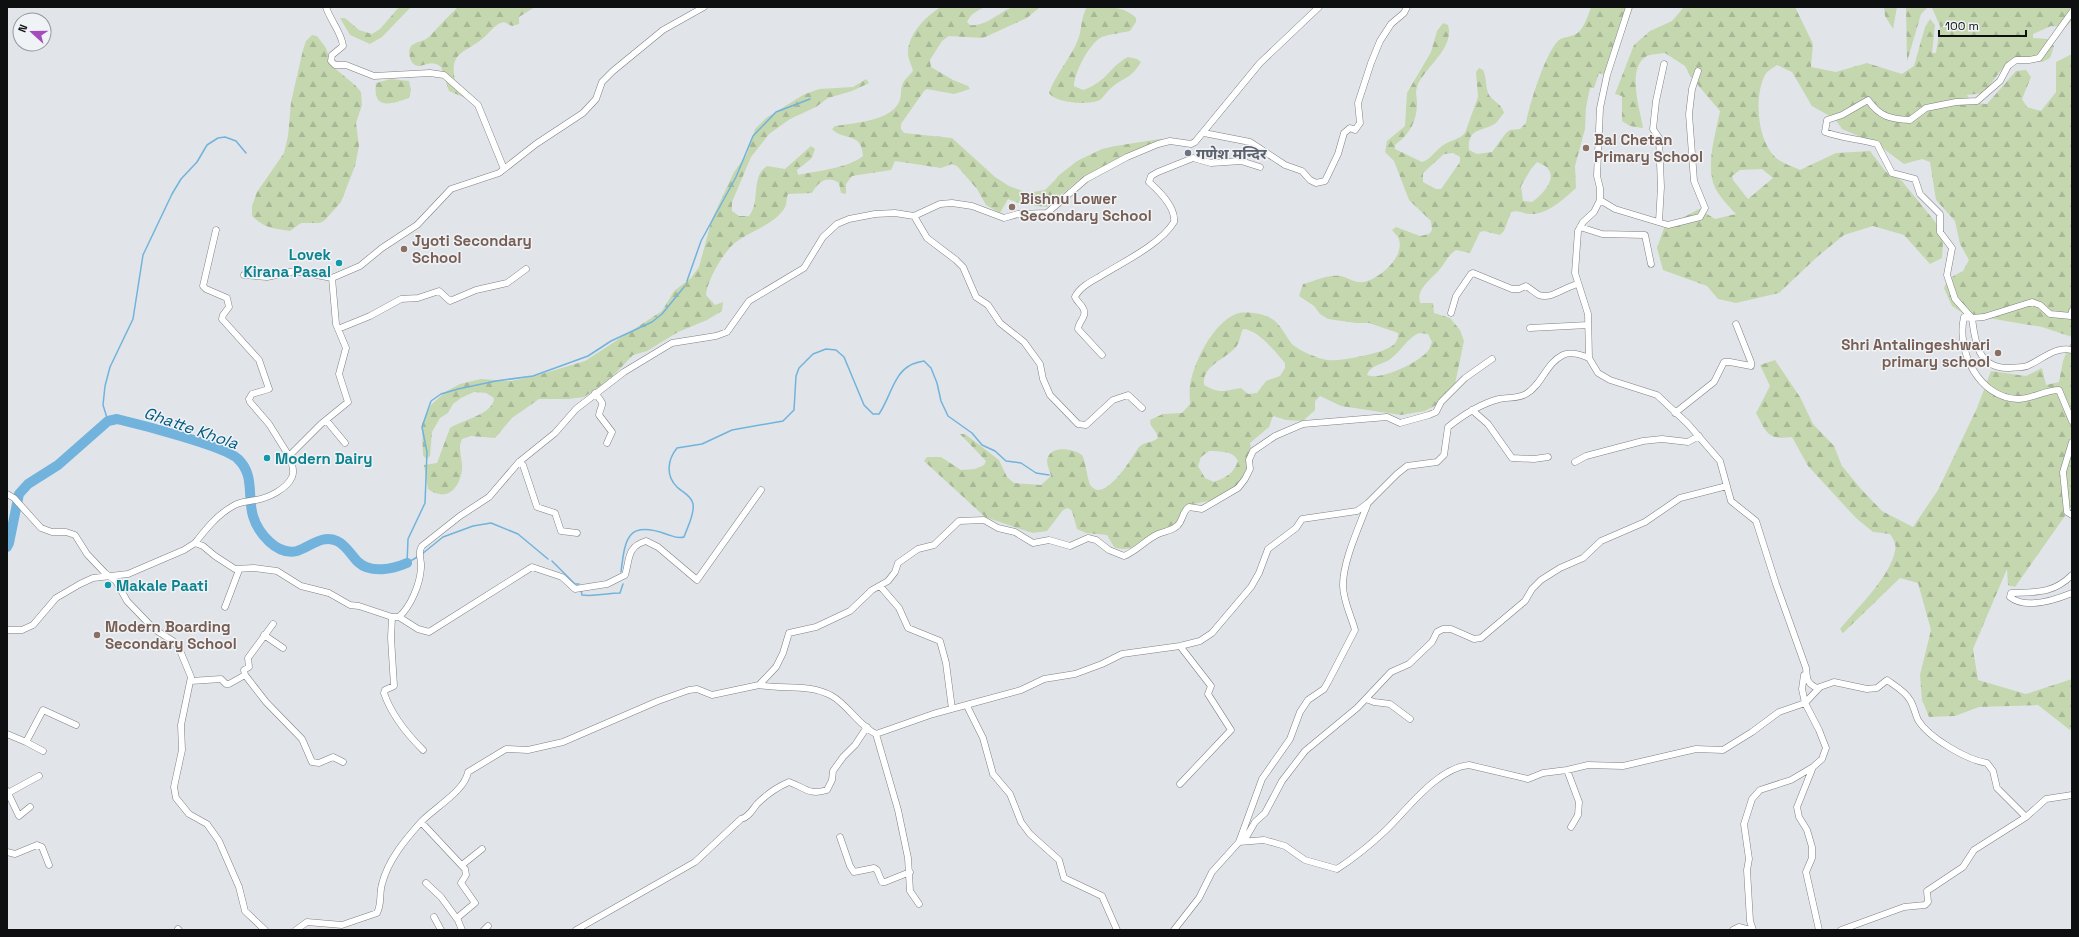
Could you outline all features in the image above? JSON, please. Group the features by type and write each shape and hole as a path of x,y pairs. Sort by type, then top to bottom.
{"street":[{"path":"326,7 342,40 343,46 332,55 331,61 335,65 346,66 379,77 430,74 444,76 478,105 504,169"},
{"path":"244,275 267,277 295,271 332,278 360,266 382,248 417,225 451,189 499,173 583,113 596,98 602,82 663,30 704,7"},
{"path":"399,617 408,606 416,589 421,562 419,553 422,546 460,516 489,497 519,462 544,444 576,409 624,372 667,346 716,336 727,332 749,301 804,268 823,237 837,224 849,219 875,214 895,213 914,216 940,204 952,203 972,206 1004,218 1018,214 1047,213 1086,179 1127,157 1158,144 1170,141 1191,144 1204,133 1225,104 1260,62 1320,7"},
{"path":"1204,133 1250,142 1285,165 1302,171 1310,180 1316,183 1325,181 1338,154 1344,133 1350,128 1355,130 1360,123 1358,103 1380,41 1391,24 1398,16 1404,13 1407,7"},
{"path":"1630,7 1607,75 1600,108 1598,176 1600,200 1594,212 1578,231 1575,273 1588,314 1589,358 1598,373 1610,380 1657,395 1699,436 1720,461 1731,501 1756,521 1776,584 1806,668 1807,682 1817,688 1834,682 1867,689 1877,688 1887,680 1910,698 1919,721 1938,738 1956,751 1977,762 1987,763 1993,771 1997,788 2026,817"},
{"path":"2072,12 2039,58 2016,60 2008,66 2000,81 1977,101 1956,102 1926,108 1910,120 1889,119 1873,108 1868,100 1842,115 1827,120 1825,132 1836,136 1852,137 1877,144 1892,173 1915,179 1920,194 1940,214 1940,232 1952,248 1947,275 1955,299 1972,318 1980,354 1990,365 2004,368 2026,366 2052,352 2066,349 2072,350"},
{"path":"1659,221 1659,138 1653,129 1656,100 1664,64"},
{"path":"1600,200 1615,209 1659,221 1668,225 1682,223 1700,217 1705,208 1694,180 1689,114 1692,89 1698,71"},
{"path":"1191,144 1193,158"},
{"path":"1102,355 1078,329 1078,326 1085,316 1084,309 1075,297 1086,285 1139,252 1170,228 1175,218 1171,208 1157,189 1149,182 1149,179 1158,172 1193,158 1211,162 1241,161 1260,167"},
{"path":"914,216 927,238 963,267 976,297 988,305 1000,323 1024,342 1040,364 1043,380 1050,395 1078,424 1086,425 1114,400 1128,395 1142,408"},
{"path":"1580,227 1602,234 1645,235 1651,264"},
{"path":"7,630 28,628 43,615 63,593 94,578 128,574 184,550 195,543 219,516 232,506 246,501 269,497 283,487 292,477 293,465 289,456 269,424 250,402 249,398 252,394 269,389 259,360 222,319 229,307 227,298 206,289 203,286 216,230"},
{"path":"338,329 370,316 401,299 418,298 439,291 450,301 476,290 507,283 526,269"},
{"path":"1451,313 1456,296 1473,273 1512,289 1519,289 1526,286 1541,296 1557,294 1568,286 1578,284"},
{"path":"289,456 326,420 348,402 339,374 346,348 338,329 332,278"},
{"path":"2072,312 2071,316 2050,314 2040,305 2032,302 1984,316 1972,318 1964,317 1961,330 1966,353 1977,377 1988,388 2005,397 2018,399 2050,390 2059,390 2072,421"},
{"path":"1675,413 1714,382 1724,362 1751,366 1751,362 1736,324"},
{"path":"1530,328 1588,325"},
{"path":"876,734 952,709 1021,690 1044,679 1075,674 1102,664 1122,654 1180,646 1200,641 1212,633 1251,587 1259,573 1268,549 1296,528 1302,519 1357,511 1368,503 1407,466 1437,462 1444,455 1448,427 1472,410 1498,400 1525,395 1537,385 1550,366 1562,355 1567,353 1589,358"},
{"path":"759,685 776,667 783,653 789,633 816,626 850,611 866,595 888,581 895,572 898,563 918,549 934,545 959,521 984,520 998,528 1015,532 1033,543 1049,540 1070,546 1088,538 1096,540 1109,550 1124,556 1133,552 1158,534 1171,530 1178,525 1189,507 1202,509 1238,488 1250,469 1249,460 1252,451 1275,436 1303,424 1387,417 1400,423 1429,415 1436,412 1441,402 1465,378 1492,359"},
{"path":"595,393 604,407 599,415 612,432 607,443"},
{"path":"1472,410 1488,424 1512,458 1534,459 1548,457"},
{"path":"326,420 345,443"},
{"path":"1575,462 1586,456 1643,440 1662,439 1688,442 1699,436"},
{"path":"2072,442 2063,472 2065,505 2067,512 2072,515"},
{"path":"519,462 523,466 538,507 555,513 561,531 577,533"},
{"path":"1174,930 1199,898 1212,872 1242,842 1252,827 1265,813 1282,781 1305,751 1366,699 1391,672 1409,664 1432,642 1437,632 1443,629 1451,629 1474,639 1481,638 1525,602 1532,589 1541,580 1549,574 1583,558 1601,541 1645,522 1680,498 1727,486"},
{"path":"195,543 203,546 214,556 239,570 254,568 277,571 301,586 329,593 350,605 363,607 392,617 399,617 418,629 429,632 532,567 562,576 575,589 607,584 625,575 628,558 631,553 637,544 646,541 658,547 698,580 761,490"},
{"path":"7,494 14,498 46,530 66,532 75,535 87,554 116,581 127,601 154,629 176,644 190,672 191,681 185,701 181,725 182,750 174,787 176,798 189,814 207,824 219,841 239,887 245,910 265,930"},
{"path":"1242,842 1262,779 1290,739 1300,712 1308,700 1326,685 1355,630 1343,586 1344,573 1348,556 1368,503"},
{"path":"225,607 239,570"},
{"path":"2072,575 2062,585 2040,593 2011,593 2010,597 2017,601 2033,603 2060,598 2072,593"},
{"path":"880,586 899,608 908,628 940,641 946,663 952,709"},
{"path":"392,617 391,638 394,686 385,690 384,693 387,701 403,726 423,750"},
{"path":"273,624 248,658 249,667 244,670 245,676 266,702 302,739 312,762 319,763 333,757 343,762"},
{"path":"264,636 283,648"},
{"path":"1180,646 1211,686 1208,694 1231,730 1180,784"},
{"path":"1733,930 1739,927 1752,930 1750,921 1747,870 1749,859 1744,824 1752,799 1760,790 1791,780 1813,767 1822,759 1826,748 1819,730 1805,704 1802,688 1806,668"},
{"path":"191,681 221,679 226,684 229,684 245,676"},
{"path":"296,930 307,922 342,927 377,913 380,905 381,884 391,861 421,822 464,783 468,772 496,754 506,749 536,749 549,744 563,742 615,721 658,701 689,690 697,689 712,695 759,685 803,688 824,692 833,697 876,734 898,810 910,872 910,891 919,904"},
{"path":"1242,842 1264,840 1285,846 1305,860 1337,870 1355,858 1376,840 1427,789 1459,766 1469,765 1528,779 1543,773 1567,770 1588,765 1623,766 1696,749 1723,750 1752,732 1779,712 1805,704 1820,687"},
{"path":"1366,699 1374,702 1390,704 1410,719"},
{"path":"967,706 983,738 993,774 1010,794 1021,822 1030,834 1060,860 1064,878 1102,896 1117,930"},
{"path":"26,742 42,710 76,725"},
{"path":"576,930 695,862 741,819 746,818 758,804 776,788 789,782 805,791 820,793 827,790 832,780 833,771 843,757 855,745 867,727"},
{"path":"7,734 43,751"},
{"path":"1813,767 1797,807 1799,817 1807,830 1812,847 1812,858 1806,872 1819,930"},
{"path":"1567,770 1579,802 1578,815 1571,827"},
{"path":"30,807 19,816 7,792 39,776"},
{"path":"1841,930 1904,907 1925,905 1928,902 1927,892 1963,867 1974,850 1986,841 2026,817 2046,799 2072,795"},
{"path":"421,822 462,865 466,872 461,883 475,903 457,919"},
{"path":"840,838 850,866 854,872 874,868 877,870 882,882 885,882 910,872"},
{"path":"7,852 15,854 37,845 42,847 49,865"},
{"path":"462,865 482,849"},
{"path":"426,883 441,897 457,919 462,930"},
{"path":"434,917 441,930"},
{"path":"1849,926 1858,930"}],"green space":[{"path":"399,7 411,7 382,37 370,44 350,35 340,18 345,18 359,30 372,34 380,29"},
{"path":"458,7 535,7 519,17 519,24 512,26 504,22 500,23 456,59 454,64 455,80 472,95 470,100 449,91 441,67 433,63 421,66 415,65 411,61 409,52 412,45 430,36"},
{"path":"941,7 985,7 970,16 967,22 970,25 976,25 982,24 1014,7 1040,7 1027,18 983,38 949,36 942,41 930,60 931,67 953,80 968,86 970,89 954,94 927,89 924,91 901,124 901,129 904,133 952,138 995,177 1009,186 1028,193 1045,190 1058,176 1077,161 1102,149 1160,139 1165,140 1166,145 1101,168 1080,179 1047,207 1021,204 1008,199 1000,213 986,205 977,189 957,166 952,164 941,168 895,161 891,170 852,176 846,184 846,194 841,193 839,183 827,180 820,183 812,193 788,194 785,207 779,215 768,224 742,238 731,246 717,266 709,282 706,295 715,305 723,302 722,311 707,320 678,332 647,351 633,355 609,380 584,397 569,399 539,399 512,418 495,438 471,436 462,439 460,450 462,470 455,488 446,494 435,493 428,489 424,465 437,463 450,428 489,408 493,404 494,398 486,393 474,392 461,398 453,404 448,413 440,418 432,432 430,456 426,459 423,455 422,424 431,405 445,392 460,384 481,379 511,381 535,376 585,361 662,311 674,291 691,278 699,267 712,219 734,172 747,154 755,129 766,118 803,95 819,89 853,87 866,79 869,83 852,91 828,98 816,107 790,119 769,134 751,157 732,202 732,211 739,216 749,216 753,210 757,183 762,171 767,166 785,169 811,146 815,149 812,158 797,170 798,175 841,166 863,156 862,148 859,143 851,138 836,133 832,129 835,126 880,117 895,108 900,100 903,83 913,71 908,53 914,32 924,20"},
{"path":"1087,7 1107,7 1120,9 1136,18 1136,22 1130,31 1112,34 1097,40 1088,51 1080,66 1074,86 1083,90 1091,87 1098,83 1128,57 1137,59 1141,62 1134,72 1111,88 1100,100 1089,103 1066,101 1053,97 1049,93 1076,44"},
{"path":"1591,7 1633,7 1609,76 1599,73 1594,88 1590,88 1586,107 1585,129 1575,166 1576,188 1556,205 1545,211 1533,214 1517,211 1511,212 1504,231 1500,235 1484,231 1480,232 1470,253 1456,250 1449,256 1440,269 1422,288 1420,293 1420,303 1433,303 1434,313 1450,318 1460,330 1464,341 1455,384 1438,404 1425,411 1401,415 1341,406 1320,396 1315,401 1315,410 1303,421 1286,420 1273,416 1269,427 1250,443 1253,462 1249,474 1237,488 1220,497 1193,504 1187,515 1177,524 1161,529 1146,542 1134,548 1127,549 1114,547 1107,535 1086,533 1077,529 1072,511 1068,508 1063,510 1047,531 1033,533 985,517 924,461 927,457 941,457 961,470 975,469 984,465 986,461 960,434 965,434 999,460 1007,477 1014,483 1041,485 1051,476 1047,464 1048,457 1054,451 1064,449 1074,451 1082,455 1090,485 1098,490 1104,488 1118,476 1139,447 1158,438 1150,420 1163,414 1182,413 1190,404 1190,386 1195,366 1200,355 1212,335 1228,319 1236,314 1251,313 1271,318 1278,324 1292,344 1308,354 1319,358 1339,360 1380,352 1392,346 1396,342 1398,333 1369,323 1356,323 1328,319 1320,314 1314,306 1299,296 1303,284 1326,277 1340,276 1355,281 1364,282 1377,276 1390,266 1399,252 1400,244 1398,237 1392,230 1396,227 1420,236 1429,234 1432,230 1431,221 1409,200 1394,161 1385,152 1387,141 1405,126 1407,93 1431,52 1437,31 1443,23 1448,25 1449,34 1447,42 1438,58 1426,72 1416,89 1417,110 1412,127 1409,132 1395,145 1395,149 1422,162 1442,146 1465,133 1478,97 1476,72 1479,68 1483,70 1489,95 1502,107 1504,113 1496,123 1473,134 1469,143 1469,150 1477,154 1492,152 1506,133 1510,130 1520,129 1526,123 1539,79 1554,46 1559,40 1574,35 1580,31 1585,23","holes":["1453,153 1460,157 1460,162 1441,189 1436,189 1423,182 1423,173 1444,154","1537,162 1545,166 1549,170 1551,176 1547,187 1532,202 1523,201 1521,186","1243,329 1249,330 1261,337 1285,363 1285,368 1280,376 1266,381 1257,393 1248,394 1241,388 1218,391 1204,385 1204,378 1210,368 1231,352 1238,343","1419,333 1428,334 1432,342 1428,351 1417,360 1390,373 1373,376 1367,375 1373,367 1386,362 1393,357","1209,451 1230,453 1236,457 1238,461 1234,469 1229,474 1214,482 1205,478 1198,466 1201,457"]},
{"path":"1684,7 1795,7 1813,44 1811,67 1836,72 1867,63 1902,74 1914,66 1925,27 1930,19 1935,25 1932,53 1936,53 1940,26 1932,8 1928,7 2072,7 2072,20 2066,27 2051,26 2033,34 2033,38 2048,39 2054,46 2050,58 2042,62 2019,58 2001,70 1984,93 1967,95 1972,103 1987,104 2016,71 2026,70 2031,77 2022,99 2027,107 2041,111 2056,92 2056,62 2072,54 2072,337 2042,327 1964,314 1952,306 1944,288 1948,279 1963,271 1969,260 1960,244 1955,221 1936,200 1930,162 1922,159 1904,164 1877,144 1842,129 1835,119 1812,106 1792,72 1777,65 1765,75 1759,94 1759,118 1761,129 1764,140 1775,157 1783,163 1800,170 1836,153 1870,151 1886,172 1902,181 1936,223 1943,243 1942,258 1930,264 1904,235 1873,226 1844,235 1817,257 1779,293 1736,303 1718,299 1707,286 1663,270 1657,248 1664,228 1699,209 1715,219 1736,214 1718,193 1712,178 1711,161 1720,111 1691,77 1685,66 1665,53 1647,56 1637,69 1636,79 1637,100 1643,128 1630,126 1622,121 1622,96 1615,94 1634,45 1650,31 1672,21","holes":["1762,169 1773,178 1748,199 1733,180 1732,176 1740,170"]},
{"path":"1884,7 1897,7 1893,29 1885,16"},
{"path":"1906,7 1928,7 1921,14 1907,62"},
{"path":"312,35 317,36 326,48 332,66 355,85 361,92 362,105 356,123 359,146 355,166 341,202 325,220 320,223 301,223 290,231 270,227 261,223 252,216 252,206 257,192 284,153 288,136 291,102 303,50 306,41"},
{"path":"391,79 409,81 411,90 409,98 390,103 380,102 377,98 376,83"},
{"path":"2070,344 2072,344 2072,506 2015,587 2008,585 2007,569 1973,649 1978,680 2026,694 2072,679 2072,727 2070,730 2038,705 1979,707 1955,716 1929,717 1922,700 1920,675 1931,630 1918,583 1900,578 1843,633 1840,629 1880,582 1892,561 1895,551 1895,544 1890,534 1873,532 1856,518 1808,466 1792,437 1784,438 1769,434 1756,413 1770,386 1760,365 1775,360 1800,397 1813,424 1834,446 1842,466 1861,489 1882,511 1913,527 1938,490 1977,408 1991,371 2026,376 2042,368 2046,385 2059,382 2063,361"}],"waterway":[{"path":"687,281 701,241 736,177 753,136 776,112 810,99"},
{"path":"108,421 103,405 105,386 110,367 133,319 143,255 172,194 181,179 197,162 207,145 218,138 225,137 236,141 246,153"},
{"path":"419,556 407,563 408,539 425,503 427,452 422,427 431,401 441,394 458,389 496,381 533,376 588,356 611,341 652,322 662,314 684,287"},
{"path":"621,572 624,550 630,535 636,531 643,529 653,530 677,537 684,537 692,516 693,504 691,499 673,482 669,472 670,462 677,448 702,444 732,430 783,421 794,410 796,376 799,368 813,354 826,349 836,350 844,357 864,405 873,414 879,414 899,375 912,364 924,361 931,368 937,383 941,401 948,416 972,433 982,445 995,451 1006,461 1021,463 1036,473 1049,475"},
{"name":"Ghatte Khola","path":"7,547 19,494 28,484 58,465 108,421 117,419 200,442 217,448 238,459 247,472 249,479 251,508 256,523 269,542 282,550 290,552 297,551 321,540 332,539 346,548 363,566 369,568 382,569 407,563"},
{"path":"422,554 443,537 473,526 491,523 518,534 548,559"},
{"path":"552,561 575,584 579,584"},
{"path":"581,590 582,595 620,593 623,584"}],"place":[{"name":"Bal Chetan Primary School","path":"1586,148"},
{"name":"गणेश मन्दिर","path":"1188,153"},
{"name":"Bishnu Lower Secondary School","path":"1012,207"},
{"name":"Jyoti Secondary School","path":"404,249"},
{"name":"Lovek Kirana Pasal","path":"339,263"},
{"name":"Shri Antalingeshwari primary school","path":"1998,353"},
{"name":"Modern Dairy","path":"267,458"},
{"name":"Makale Paati","path":"108,585"},
{"name":"Modern Boarding Secondary School","path":"97,635"}]}
